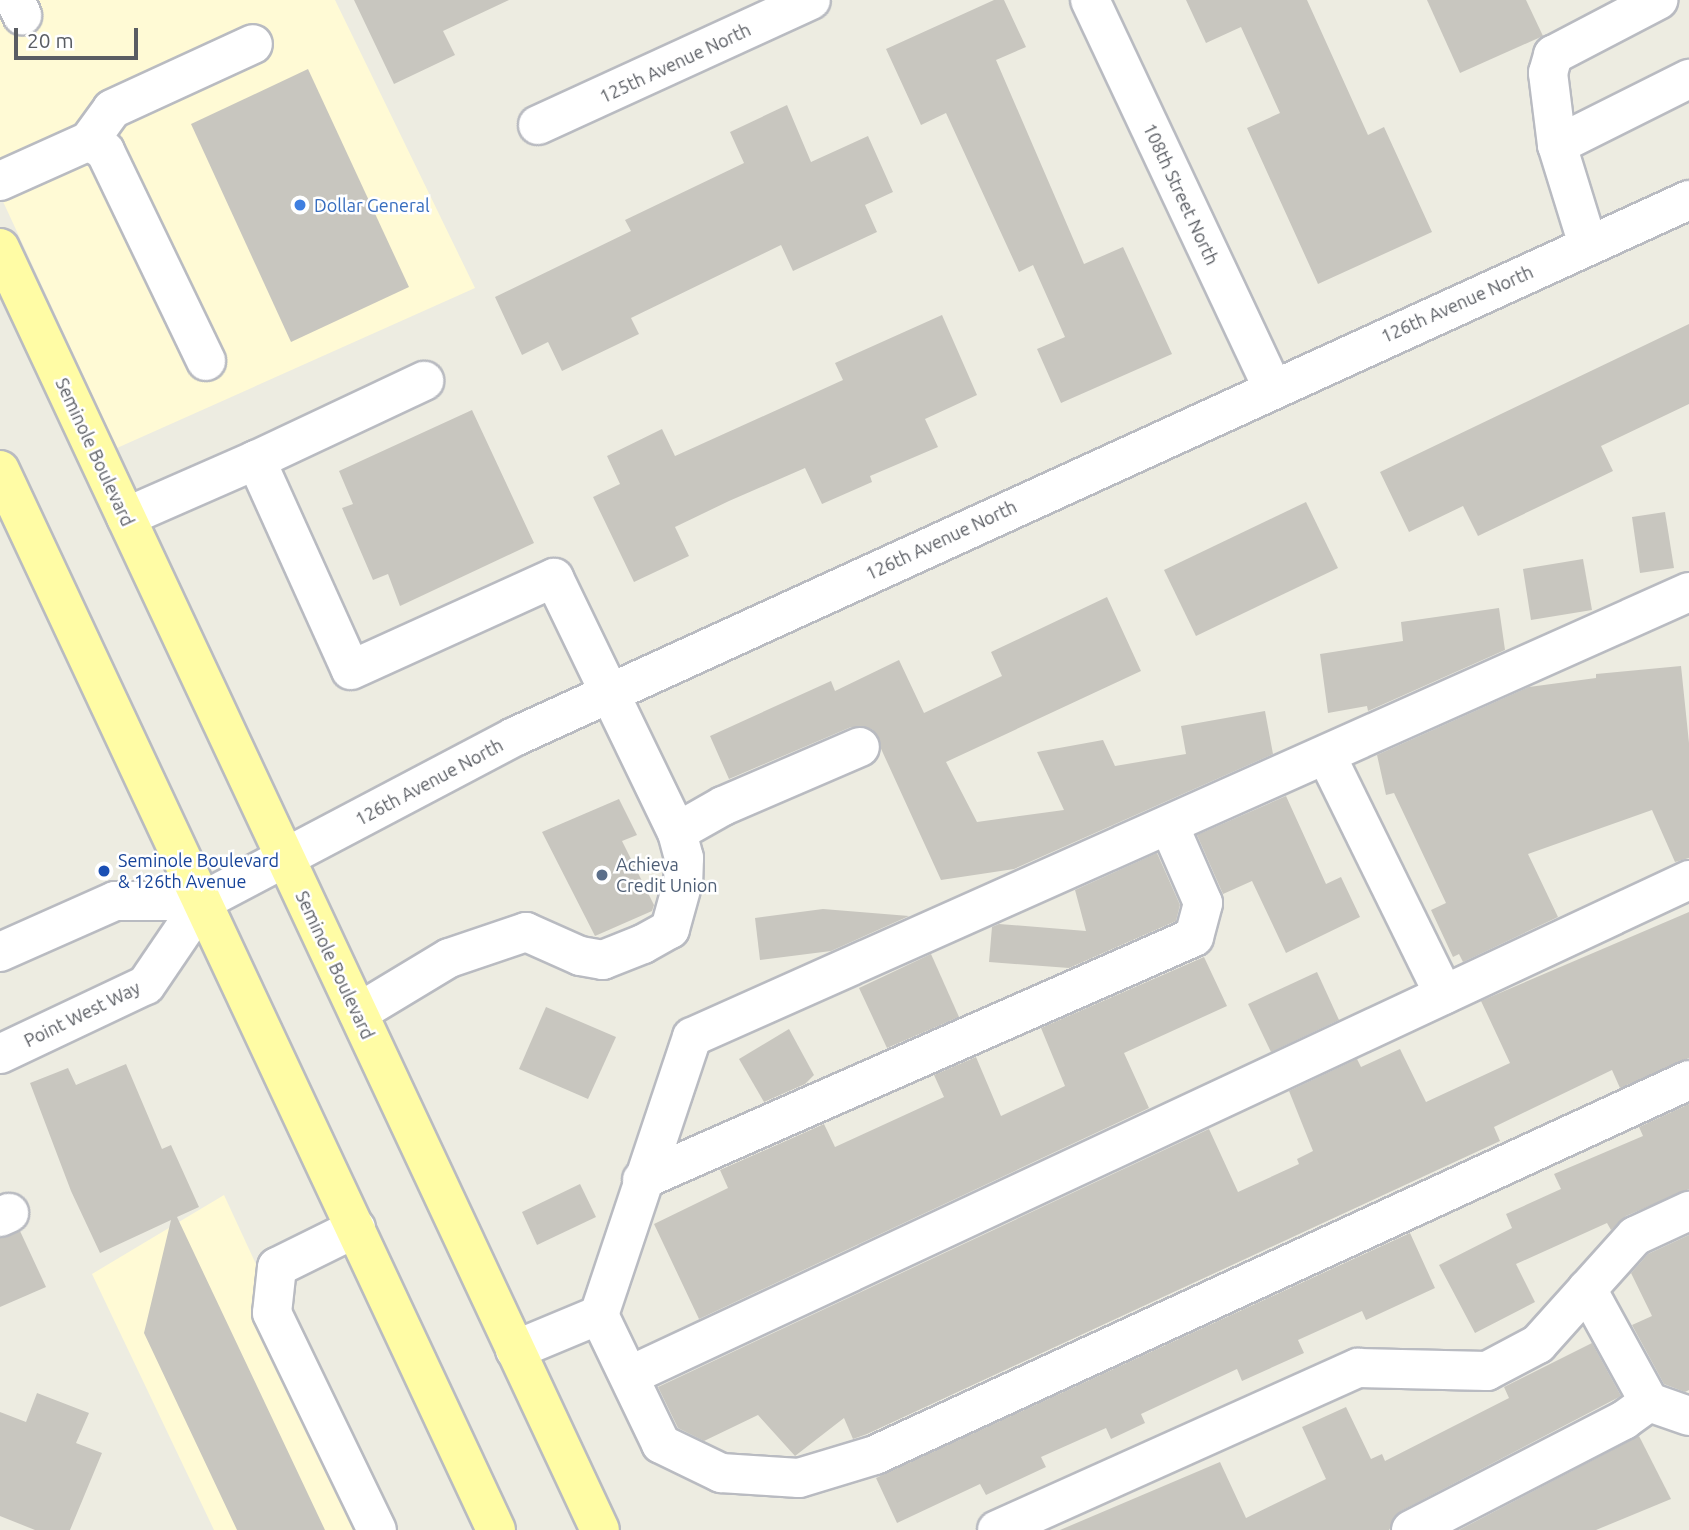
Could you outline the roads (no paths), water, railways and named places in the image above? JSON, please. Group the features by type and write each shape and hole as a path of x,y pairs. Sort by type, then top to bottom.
{"main road":[{"name":"Seminole Boulevard","path":"0,248 600,1530"},
{"path":"0,470 204,901 496,1530"}],"street":[{"name":"125th Avenue North","path":"538,125 811,0"},
{"name":"108th Street North","path":"1090,0 1272,387"},
{"path":"1588,245 1557,145 1548,73 1553,55 1658,0"},
{"path":"0,181 89,141 112,109 253,44"},
{"path":"1557,145 1689,79"},
{"path":"89,141 105,151 206,361"},
{"name":"126th Avenue North","path":"204,901 514,737 1272,387 1689,200"},
{"path":"126,517 256,460 424,381"},
{"path":"256,460 351,670 554,578 677,832 684,859 683,882 670,929 643,944 603,960 580,956 526,932 449,958 358,1013"},
{"path":"1689,592 691,1037 599,1315 631,1375 661,1444 721,1473 799,1478 875,1454 1689,1080"},
{"path":"677,832 734,801 860,747"},
{"path":"1326,755 1444,995"},
{"path":"642,1180 1194,937 1203,903 1169,825"},
{"path":"631,1375 1689,880"},
{"path":"0,952 115,901 204,901"},
{"name":"Point West Way","path":"0,1054 146,985 204,901"},
{"path":"997,1530 1358,1368 1487,1371 1538,1344 1634,1236 1689,1211"},
{"path":"356,1228 277,1267 272,1313 377,1530"},
{"path":"1587,1289 1649,1402 1689,1416"},
{"path":"515,1350 599,1315"},
{"path":"1411,1530 1612,1427 1649,1402"}],"place":[{"name":"Dollar General","path":"300,205"},
{"name":"Seminole Boulevard & 126th Avenue","path":"104,871"},
{"name":"Achieva Credit Union","path":"602,875"}]}
